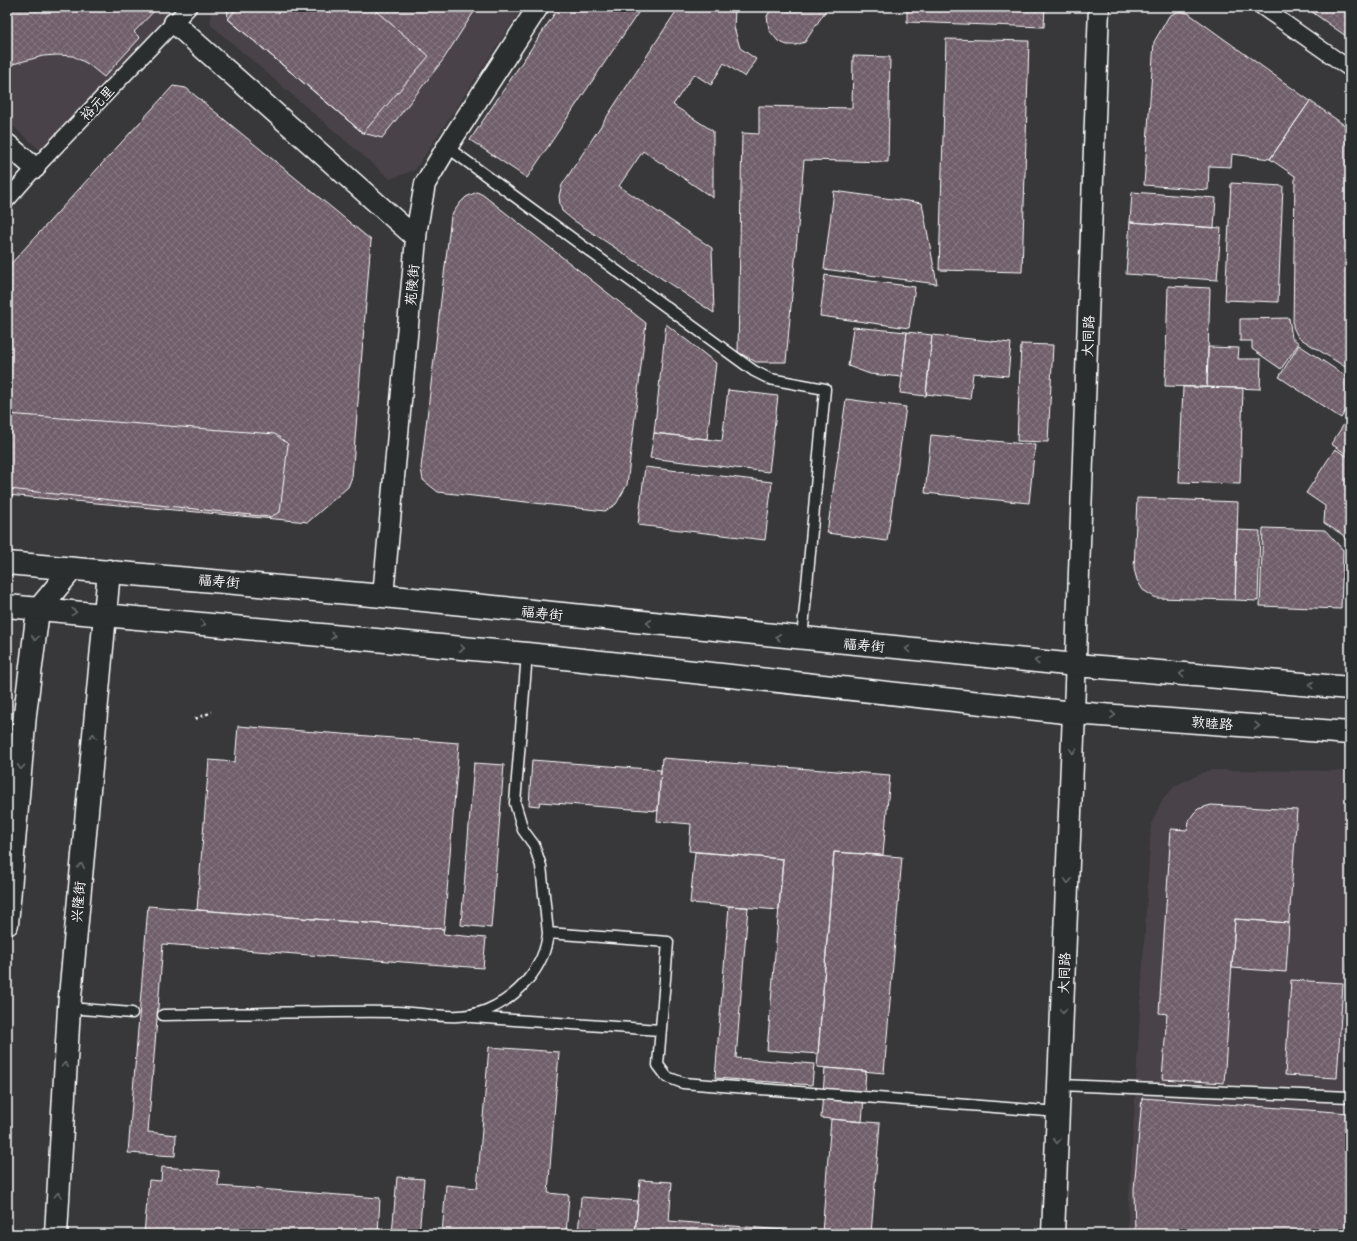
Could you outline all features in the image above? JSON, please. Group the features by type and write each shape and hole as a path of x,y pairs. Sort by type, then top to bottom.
{"main road":[{"name":"福寿街","path":"7,562 383,596 802,639 1076,665"},
{"path":"7,924 25,714 38,610 72,569"},
{"name":"兴隆街","path":"56,1234 69,1008 109,571"},
{"path":"7,606 527,654 1074,712"},
{"path":"1076,665 1350,688"},
{"name":"敦睦路","path":"1074,712 1350,733"},
{"name":"大同路","path":"1053,1234 1074,712"}],"street":[{"name":"裕元里","path":"7,200 35,168 189,7"},
{"name":"苑陵街","path":"383,596 416,238 425,184 447,147 538,7"},
{"name":"大同路","path":"1074,712 1100,7"},
{"path":"1262,7 1350,69"},
{"path":"174,23 416,238"},
{"path":"7,144 35,168"}],"lane":[{"path":"447,147 754,371 770,379 825,389 802,639"},
{"path":"463,1016 487,1010 518,992 538,967 547,944 548,933 541,866 534,845 523,830 515,803 527,654"},
{"path":"548,933 668,942 658,1065 667,1077 683,1082 1059,1112"},
{"path":"69,1008 132,1013"},
{"path":"163,1016 397,1012 660,1030"},
{"path":"1060,1084 1350,1097"}],"path":[{"path":"195,720 212,712"}],"shaded area":[{"path":"7,7 178,7 41,151 7,121"},
{"path":"210,7 523,7 415,170 390,179 211,25"},
{"path":"1209,770 1350,771 1350,1234 1127,1234 1151,825 1163,798 1176,785"}],"building":[{"path":"7,7 158,7 134,32 140,38 104,77 88,64 73,56 43,56 13,64 7,68"},
{"path":"227,7 477,7 443,60 382,138 363,133 228,19"},
{"path":"238,7 371,7 429,56 363,133 228,19"},
{"path":"559,7 642,7 527,178 470,140"},
{"path":"679,7 738,7 735,11 734,27 740,48 756,59 745,77 724,63 711,85 694,74 673,105 713,131 713,198 643,151 619,186 712,248 714,313 573,220 562,211 559,196 562,185"},
{"path":"773,7 828,7 805,42 796,45 787,45 778,41 769,30 767,16"},
{"path":"907,7 1045,7 1044,27 907,22"},
{"path":"1305,7 1350,7 1350,39"},
{"path":"1179,11 1188,13 1310,101 1270,159 1232,154 1231,167 1209,166 1208,190 1144,185 1154,42 1169,16"},
{"path":"946,39 1029,41 1022,272 939,270"},
{"path":"853,56 890,57 888,162 804,160 786,362 756,362 738,352 742,133 759,134 759,106 852,108"},
{"path":"173,86 186,88 371,240 352,477 348,487 308,522 7,495 7,268"},
{"path":"1310,101 1350,129 1350,370 1298,337 1293,327 1295,176 1270,159"},
{"path":"1231,183 1283,186 1278,302 1225,300"},
{"path":"834,191 922,203 937,284 824,269"},
{"path":"477,192 483,195 646,323 627,485 616,504 605,511 438,492 423,480 421,468 451,216 466,197"},
{"path":"1132,192 1216,198 1214,228 1130,222"},
{"path":"1130,222 1221,228 1217,280 1126,274"},
{"path":"825,275 915,287 909,328 820,316"},
{"path":"1168,286 1210,288 1207,387 1165,386"},
{"path":"1289,318 1292,338 1299,343 1281,369 1252,349 1252,341 1240,341 1240,319"},
{"path":"666,324 716,363 707,439 654,433"},
{"path":"853,327 907,332 902,377 870,374 848,366"},
{"path":"907,332 932,335 926,396 900,393"},
{"path":"932,335 1011,343 1008,376 973,373 970,399 926,394"},
{"path":"1021,344 1053,345 1048,442 1017,441"},
{"path":"1299,345 1350,379 1350,404 1341,418 1279,377"},
{"path":"1208,347 1239,348 1238,359 1261,359 1260,389 1207,387"},
{"path":"1183,387 1243,388 1240,484 1179,482"},
{"path":"728,390 778,396 769,472 650,458 654,433 722,441"},
{"path":"846,399 906,407 887,541 827,533"},
{"path":"7,414 275,434 288,444 280,512 270,517 9,489 7,486"},
{"path":"1350,415 1350,456 1331,444"},
{"path":"931,435 1035,445 1029,503 925,493"},
{"path":"1335,449 1350,458 1350,549 1343,535 1324,523 1325,506 1306,493"},
{"path":"645,467 772,482 765,540 638,525"},
{"path":"1137,498 1238,502 1235,600 1156,598 1143,590 1137,580 1134,569"},
{"path":"1263,528 1325,530 1343,550 1341,609 1260,606"},
{"path":"1237,530 1260,531 1258,601 1235,600"},
{"path":"1350,578 1350,616 1348,616"},
{"path":"238,726 459,743 444,929 197,910 209,760 235,762"},
{"path":"662,758 890,775 883,855 834,852 818,1054 767,1050 783,859 689,851 691,824 657,821"},
{"path":"532,760 661,770 658,811 540,802 539,806 529,805"},
{"path":"474,763 504,765 491,928 461,925"},
{"path":"1211,805 1297,810 1289,923 1235,919 1224,1083 1162,1079 1167,1014 1159,1013 1171,829 1188,830 1189,820 1194,813 1198,809"},
{"path":"695,852 783,859 779,910 690,903"},
{"path":"834,852 902,857 884,1073 817,1067"},
{"path":"148,906 444,929 443,934 486,938 483,968 163,944 148,1132 176,1135 175,1156 128,1153"},
{"path":"729,906 748,907 736,1058 814,1064 812,1085 715,1078"},
{"path":"1235,919 1289,923 1286,972 1232,968"},
{"path":"1350,922 1350,989 1347,989"},
{"path":"1291,980 1343,983 1337,1078 1285,1075"},
{"path":"489,1047 559,1052 548,1193 569,1195 566,1234 442,1234 446,1185 477,1188"},
{"path":"825,1068 866,1071 862,1122 821,1118"},
{"path":"1142,1098 1350,1113 1350,1234 1135,1234 1134,1189"},
{"path":"831,1119 880,1123 871,1234 635,1234 640,1180 672,1182 669,1221 822,1233"},
{"path":"162,1167 219,1171 218,1186 380,1198 378,1234 144,1234 149,1180 161,1181"},
{"path":"397,1177 424,1179 419,1234 392,1234"},
{"path":"581,1197 638,1201 635,1234 578,1234"}]}
